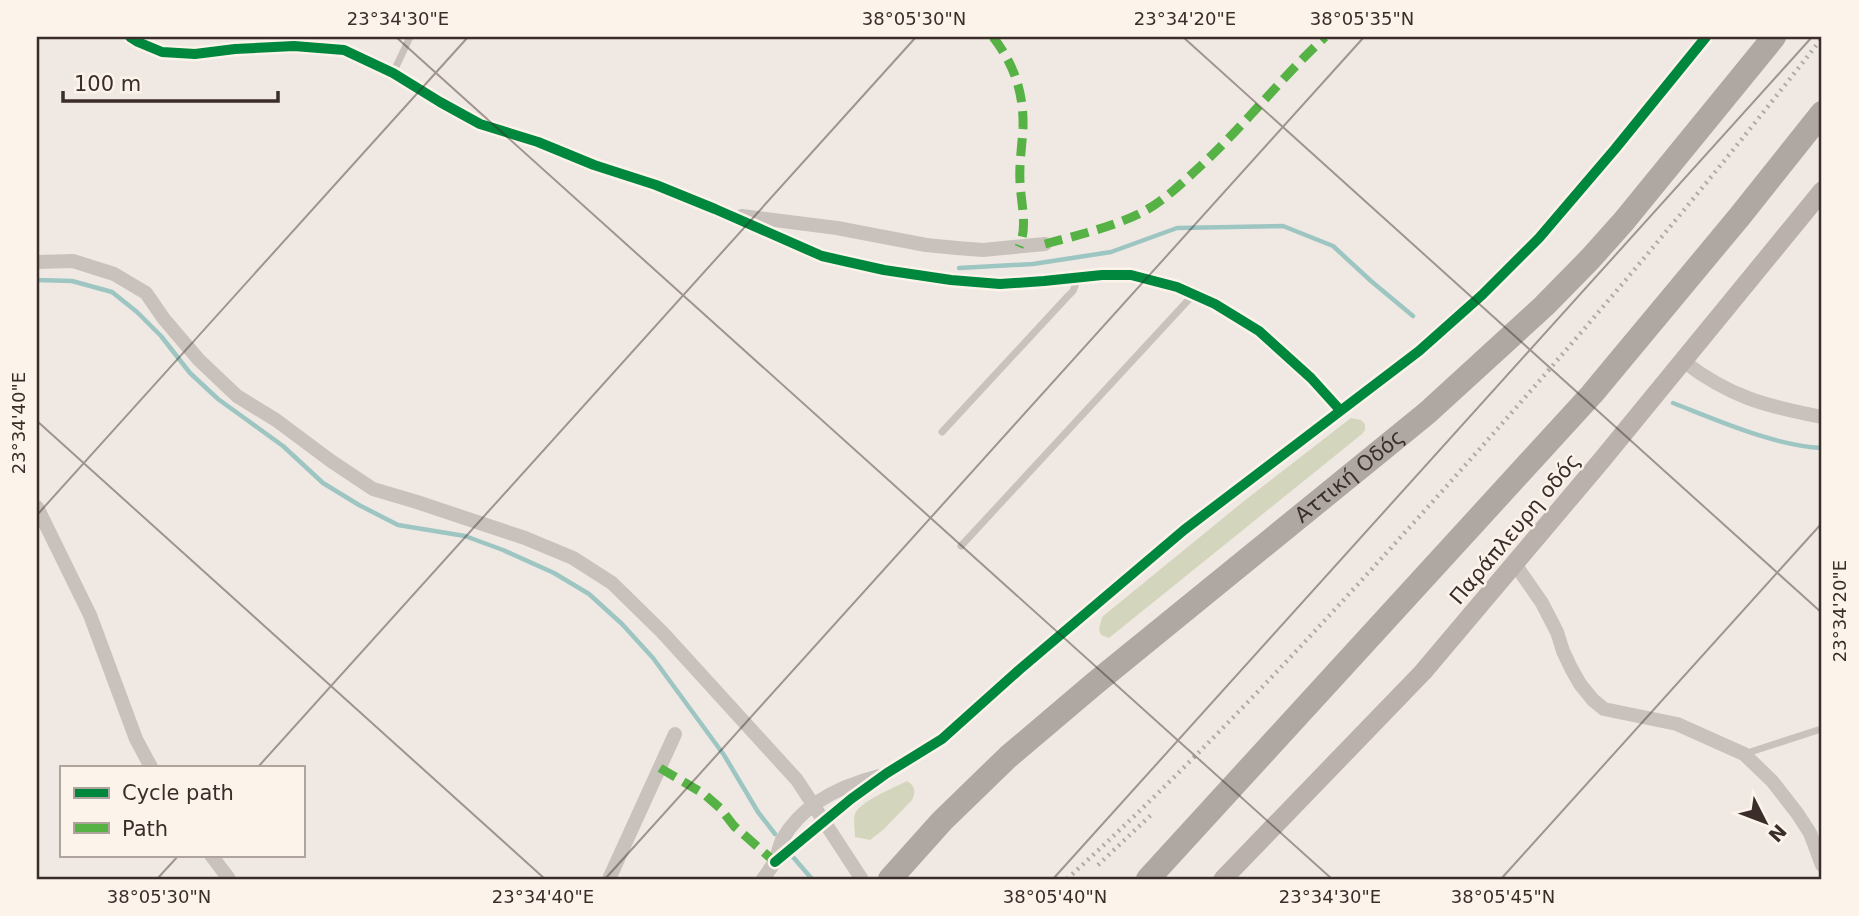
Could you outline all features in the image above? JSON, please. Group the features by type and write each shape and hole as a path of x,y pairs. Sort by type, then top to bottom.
{"highway":[{"name":"Αττική Οδός","path":"890,879 942,821 1008,757 1427,413 1544,306 1624,221 1774,37"},
{"path":"1148,879 1592,394 1822,113"}],"street":[{"path":"130,37 162,52 195,54 294,46 344,50 393,73 480,124 656,185 822,256 884,270 951,280 1000,284 1131,275 1177,287 1215,304 1259,331 1311,378 1340,410"},
{"path":"763,879 775,862 824,821 887,774 942,739 1018,670 1184,530 1419,351 1482,295 1539,238 1706,37"},
{"name":"Παράπλευρη οδός","path":"1223,879 1423,672 1684,361 1822,191"},
{"path":"724,213 957,248 983,250 1045,244"},
{"path":"37,262 73,261 114,274 146,293 199,360 237,396 373,489 525,538 573,558 612,583 663,633 797,780 861,878"},
{"path":"1684,361 1703,376 1733,393 1777,408 1822,417"},
{"path":"37,507 90,615 136,738 150,766"},
{"path":"1515,564 1542,603 1571,668 1593,700 1604,709 1676,724 1744,754 1772,780 1797,813 1810,834 1822,865"},
{"path":"609,879 674,734"},
{"path":"775,862 782,842 793,824 814,804 837,789 887,774"},
{"path":"212,856 229,879"}],"lane":[{"path":"393,73 410,37"},
{"path":"942,432 1073,291 1078,277"},
{"path":"961,546 1194,294"},
{"path":"1744,754 1822,730"}],"green space":[{"path":"1351,418 1361,420 1365,424 1362,434 1109,638 1101,635 1099,629 1102,617"},
{"path":"907,781 914,789 912,800 870,840 855,837 854,816 858,809 878,795"}],"waterway":[{"path":"959,268 1033,264 1111,252 1177,228 1283,226 1333,246 1413,316"},
{"path":"37,280 72,281 112,292 161,336 190,373 218,399 283,446 323,483 359,505 398,525 465,536 503,550 554,573 589,594 622,624 653,658 724,755 758,812 775,834"},
{"path":"1673,403 1785,443 1822,448"},
{"path":"793,857 812,879"}],"railway":[{"path":"1067,879 1156,795 1242,708 1462,469 1671,226 1822,38"},
{"path":"1098,865 1151,815"}],"marked path":[{"path":"993,37 1012,68 1022,103 1020,175 1024,223 1019,247"},
{"path":"1045,244 1098,230 1148,209 1160,201 1211,156 1325,37"},
{"path":"660,768 704,794 734,826 775,862"}],"cycle path":[{"path":"130,37 162,52 195,54 294,46 344,50 393,73 480,124 656,185 822,256 884,270 951,280 1000,284 1131,275 1177,287 1215,304 1259,331 1311,378 1340,410"},
{"path":"775,862 851,799 942,739 1184,530 1419,351 1482,295 1539,238 1706,37"}]}
